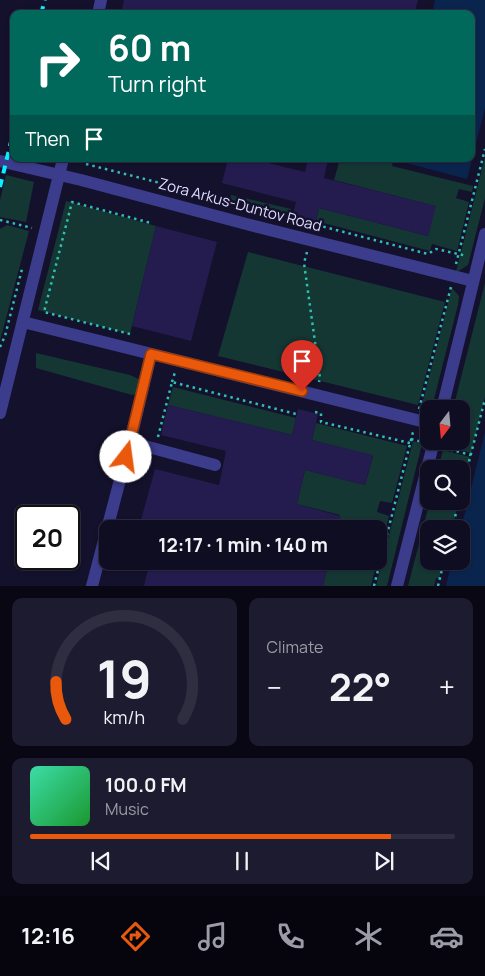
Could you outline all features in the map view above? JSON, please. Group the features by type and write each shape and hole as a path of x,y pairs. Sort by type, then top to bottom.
{"lane":[{"name":"Zora Arkus-Duntov Road","path":"0,161 473,281"},
{"path":"0,413 62,162"},
{"path":"444,400 485,234"},
{"path":"23,322 420,421"},
{"path":"92,586 151,354"},
{"path":"130,442 215,465"},
{"path":"397,586 432,450"}],"path":[{"path":"374,586 485,149"},
{"path":"86,164 292,219"},
{"path":"130,334 44,312 72,202 151,223"},
{"path":"0,220 32,228"},
{"path":"317,225 428,254 436,249 478,259"},
{"path":"308,251 304,263 319,382"},
{"path":"0,346 5,336 15,294"},
{"path":"156,444 176,370"},
{"path":"172,382 296,414"},
{"path":"470,460 485,399"},
{"path":"315,412 321,413 321,422 410,444"},
{"path":"411,440 420,442"},
{"path":"454,450 471,455"},
{"path":"438,586 442,570"}],"green space":[{"path":"485,157 485,198 468,265 456,272"},
{"path":"339,162 393,162 392,166 473,186 472,192 459,189 456,198 469,202 457,251 432,244 430,251 316,221 319,208 428,236 435,206 334,180"},
{"path":"6,175 34,182 26,222 0,217 0,200"},
{"path":"231,195 291,209 290,215 230,200"},
{"path":"66,201 156,226 130,334 38,310"},
{"path":"7,225 29,231 0,341 0,229"},
{"path":"248,252 445,302 418,405 218,356"},
{"path":"485,283 485,397 471,453 459,450 470,450 470,400 455,400"},
{"path":"452,288 459,296 458,305 434,400 423,400"},
{"path":"36,353 130,375 141,380 137,394 132,395 36,368"},
{"path":"173,387 296,418 292,435 168,405"},
{"path":"316,423 407,446 392,503 380,501 377,512 389,516 387,524 387,520 339,520 340,515 297,504 305,470 365,485 373,456 312,440"},
{"path":"413,441 420,443 421,450 387,586 376,586 380,570 387,570 387,543"},
{"path":"443,450 470,457 469,460 440,460"},
{"path":"428,510 457,510 454,520 425,520"},
{"path":"420,540 420,570 441,570 439,578 436,578 434,586 408,586"},
{"path":"327,570 375,570 371,586 323,586"}],"water":[{"path":"435,0 485,0 485,108 475,147 475,10 433,10"},
{"path":"403,162 471,162 467,179"},
{"path":"485,432 485,586 446,586 450,570 470,570 470,520 463,520 466,510 470,510 470,493"}],"building":[{"path":"124,0 418,0 415,10 122,9"},
{"path":"227,162 264,162 305,172 307,162 327,162 324,178 436,206 428,236 319,208 314,228 291,222 296,202 222,183"},
{"path":"156,226 217,242 191,341 132,326"},
{"path":"168,405 292,435 298,409 318,414 312,440 373,455 365,485 305,470 297,504 340,516 339,520 141,520 155,469 219,485 226,451 161,435"},
{"path":"148,570 327,570 323,586 144,586"}],"railway":[{"path":"42,10 45,0"},
{"path":"0,187 10,146"}],"route":[{"path":"126,457 151,354 302,391"}]}
